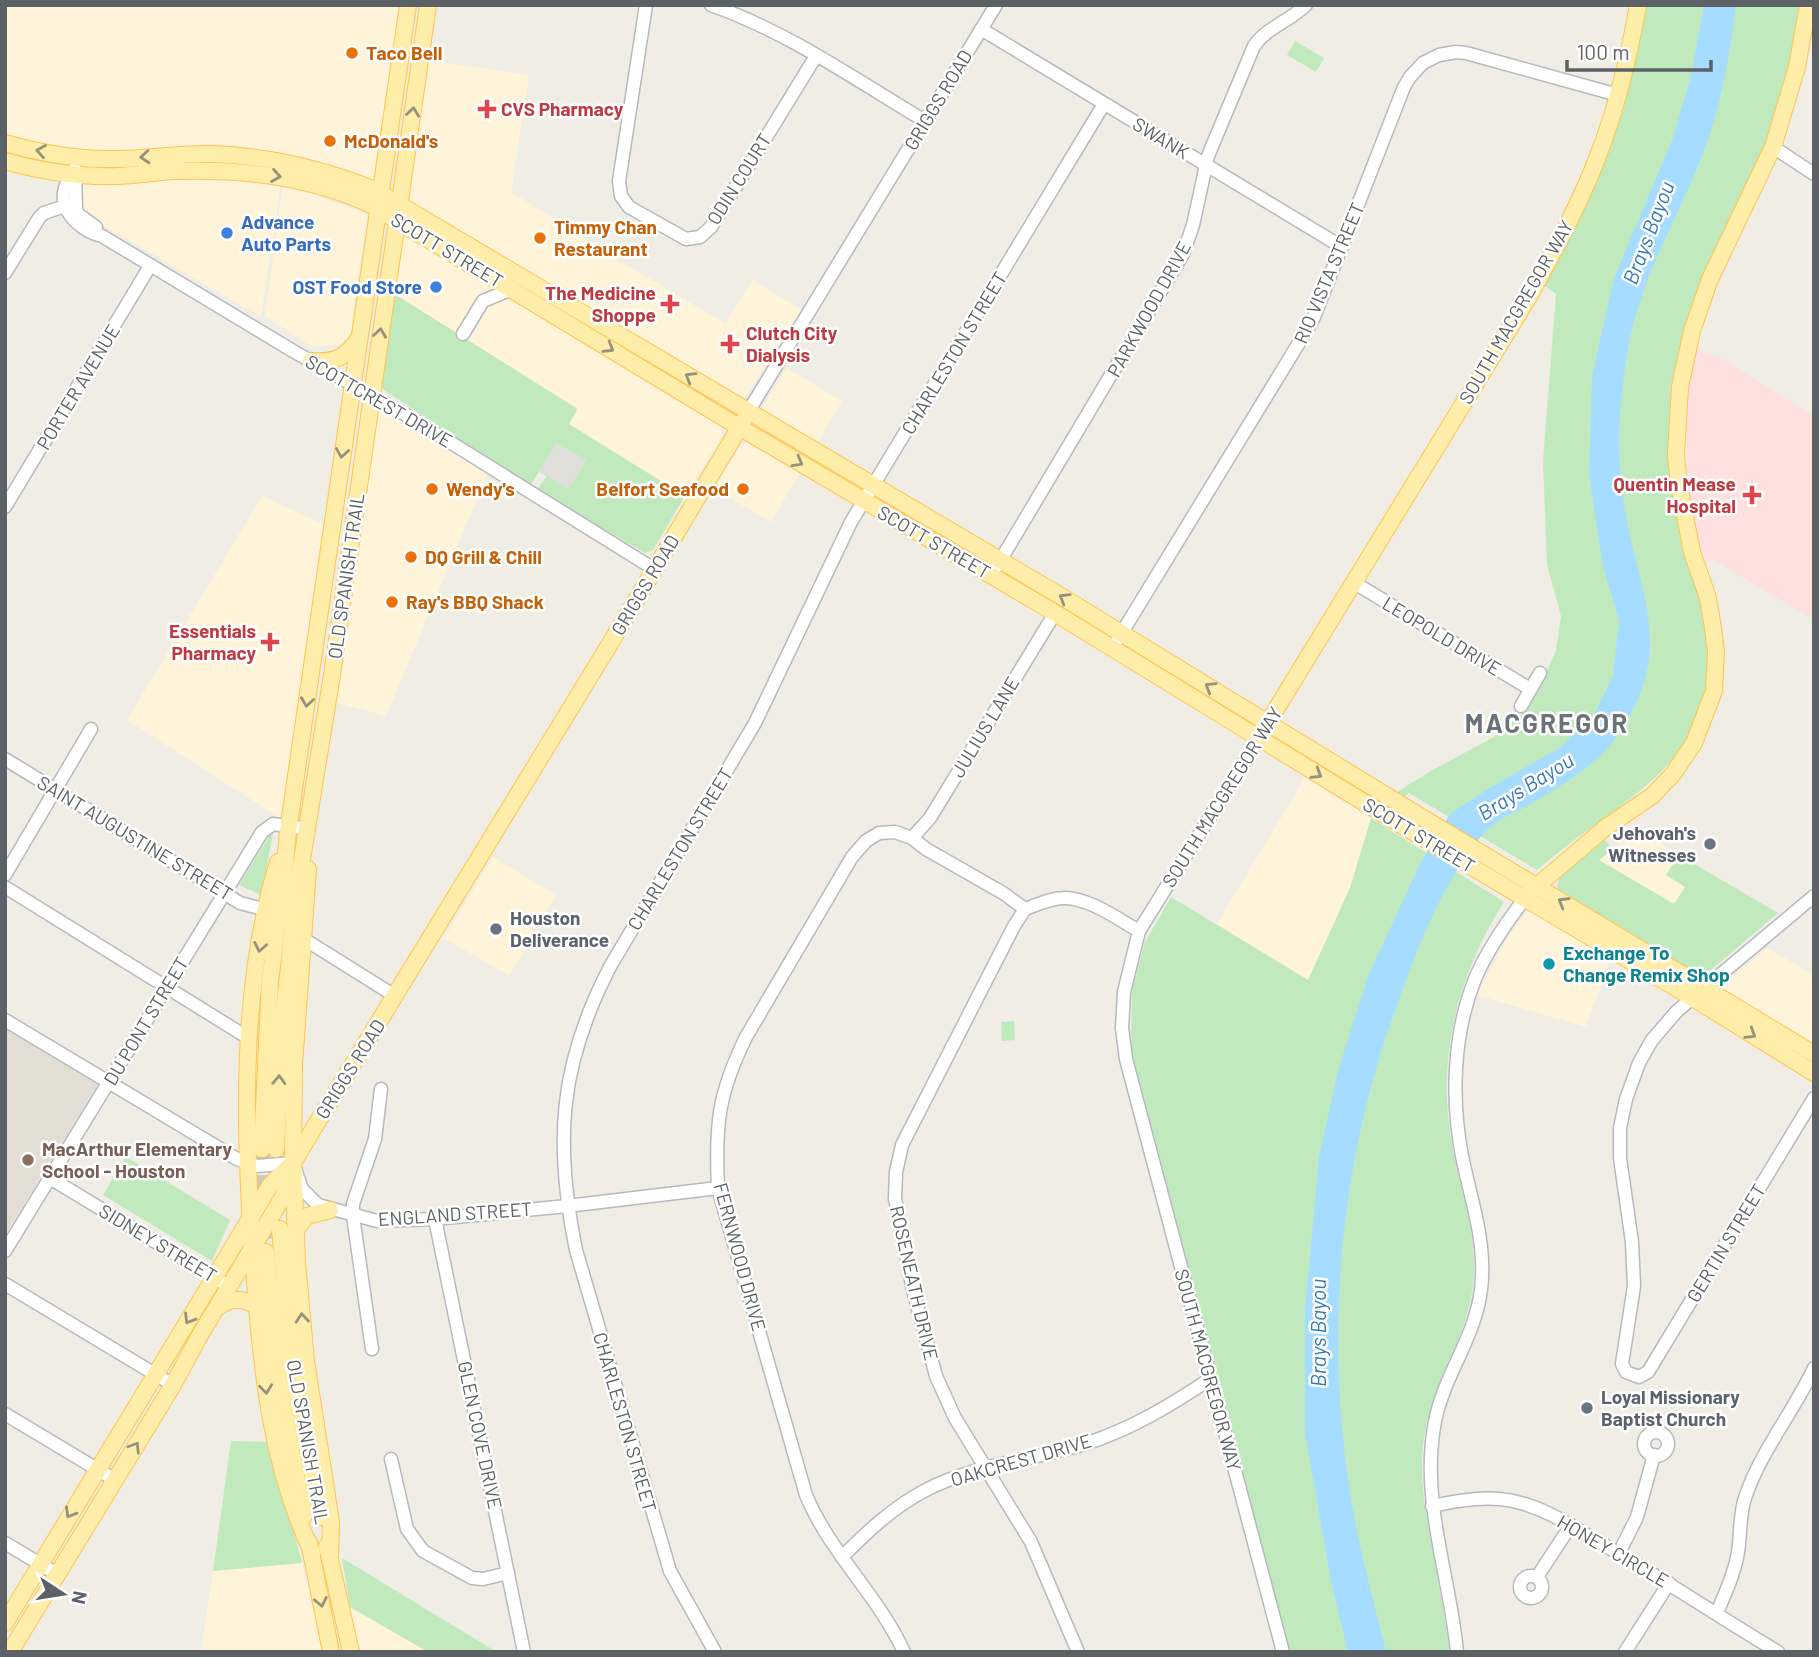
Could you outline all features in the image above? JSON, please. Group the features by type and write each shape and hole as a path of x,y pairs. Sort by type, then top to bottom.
{"main road":[{"name":"OLD SPANISH TRAIL","path":"408,5 288,828 270,981 269,1149 297,890 334,660 428,5"},
{"name":"SOUTH MACGREGOR WAY","path":"1258,738 1530,295 1598,156 1618,95 1638,5"},
{"path":"1525,898 1536,885 1605,828 1652,796 1673,774 1694,743 1714,691 1716,651 1708,598 1692,552 1679,485 1676,455 1680,387 1692,331 1710,279 1773,147 1797,67 1808,5"},
{"path":"397,86 416,86"},
{"name":"SCOTT STREET","path":"5,142 116,176 217,171 269,175 307,182 355,198 381,202"},
{"name":"SCOTT STREET","path":"5,161 76,165 175,154 213,154 270,159 335,174 516,282 875,485 1122,634 1400,804 1505,877 1525,898 1814,1073"},
{"path":"213,154 217,171"},
{"name":"SCOTT STREET","path":"516,282 739,427 1055,613 1391,819 1505,877 1536,885 1814,1054"},
{"path":"311,361 325,362 344,357 360,336"},
{"name":"GRIGGS ROAD","path":"5,1623 271,1184 293,1163 748,412"},
{"path":"332,518 353,523"},
{"path":"313,658 334,660"},
{"path":"288,828 273,880 257,962 250,1039 250,1219 259,1250 257,1306 275,1446 291,1503 313,1560 331,1561"},
{"path":"307,831 308,886 294,1065 293,1163 288,1229 331,1522 331,1561 351,1652"},
{"name":"GRIGGS ROAD","path":"10,1652 173,1385 230,1284 259,1250 284,1195 293,1163"},
{"path":"288,1229 307,1216 330,1210"},
{"name":"OLD SPANISH TRAIL","path":"259,1250 280,1393 331,1652"},
{"path":"216,1308 227,1300 236,1299 249,1301 257,1306"}],"street":[{"name":"ODIN COURT","path":"646,5 620,181 621,196 629,207 686,239 700,237 711,227 816,56"},
{"path":"711,5 751,19 925,121"},
{"name":"GRIGGS ROAD","path":"748,412 996,5"},
{"name":"PARKWOOD DRIVE","path":"992,576 1183,254 1193,225 1206,164 1254,46 1267,31 1298,13 1306,5"},
{"name":"SWANK","path":"981,29 1342,247"},
{"name":"RIO VISTA STREET","path":"1113,648 1306,333 1404,88 1416,69 1431,58 1447,53 1466,53 1618,95"},
{"name":"CHARLESTON STREET","path":"715,1652 694,1619 670,1571 576,1250 567,1206 562,1157 570,1072 579,1037 595,995 755,723 821,581 865,501 1104,104"},
{"path":"1773,147 1814,174"},
{"path":"5,273 38,218 44,213 65,206 66,181 76,165"},
{"name":"SCOTTCREST DRIVE","path":"76,165 76,209 102,236"},
{"name":"SCOTTCREST DRIVE","path":"65,206 75,223 93,234 102,236 408,416 654,569"},
{"name":"PORTER AVENUE","path":"5,507 150,266"},
{"path":"463,334 483,301 516,282"},
{"name":"LEOPOLD DRIVE","path":"1353,582 1530,689"},
{"name":"JULIUS LANE","path":"912,838 930,818 1055,613"},
{"path":"1521,706 1540,673"},
{"path":"5,875 91,729"},
{"name":"SOUTH MACGREGOR WAY","path":"1258,738 1139,932 1124,992 1122,1028 1126,1059 1283,1652"},
{"name":"SAINT AUGUSTINE STREET","path":"5,759 223,892 249,906 267,911"},
{"name":"DU PONT STREET","path":"5,1251 223,892 266,827 273,824 288,828"},
{"path":"288,828 307,831"},
{"name":"FERNWOOD DRIVE","path":"904,1652 883,1615 817,1521 806,1495 718,1188 716,1136 720,1104 731,1066 852,857 866,841 879,833 895,832 912,838"},
{"path":"912,838 1025,909 1064,897 1098,906 1139,932"},
{"path":"5,887 250,1039"},
{"path":"1457,1652 1429,1480 1434,1423 1472,1329 1482,1277 1477,1223 1457,1133 1457,1057 1475,979 1508,920 1525,898"},
{"path":"1693,998 1813,899"},
{"name":"ROSENEATH DRIVE","path":"1025,909 916,1115 902,1146 895,1191 902,1241 936,1376 955,1418 1031,1542 1078,1652"},
{"path":"304,939 395,996"},
{"name":"GERTIN STREET","path":"1693,998 1677,1011 1645,1051 1626,1099 1620,1128 1620,1158 1632,1242 1634,1286 1622,1364 1626,1372 1639,1377 1648,1372 1814,1098"},
{"path":"5,1020 213,1146 257,1166 293,1163"},
{"path":"372,1349 353,1216 354,1204 375,1139 381,1089"},
{"name":"ENGLAND STREET","path":"293,1163 302,1189 318,1205 377,1221 435,1219 718,1188"},
{"name":"SIDNEY STREET","path":"50,1178 214,1278 230,1284"},
{"name":"GLEN COVE DRIVE","path":"435,1219 524,1652"},
{"path":"5,1284 173,1385"},
{"path":"1717,1613 1734,1570 1739,1550 1740,1522 1753,1476 1814,1368"},
{"name":"OAKCREST DRIVE","path":"842,1557 879,1522 906,1502 955,1476 1087,1443 1118,1432 1163,1410 1210,1379"},
{"path":"5,1414 115,1480"},
{"path":"1619,1553 1637,1517 1654,1455"},
{"path":"391,1459 407,1529 422,1551 472,1578 483,1579 508,1573"},
{"name":"HONEY CIRCLE","path":"1432,1507 1458,1500 1484,1498 1517,1502 1546,1511 1717,1613 1762,1648 1778,1652"},
{"path":"1537,1577 1571,1525"},
{"path":"5,1543 57,1574"},
{"path":"1625,1652 1669,1583"}],"shaded area":[{"path":"5,5 400,5 375,178 372,181 311,162 108,154 5,139"},
{"path":"427,60 529,75 511,192 726,324 752,280 802,310 746,396 739,400 410,203 408,199"},
{"path":"204,176 281,184 261,317 94,220 84,213 80,203 79,196 88,182"},
{"path":"283,184 367,214 349,344 312,347 265,316"},
{"path":"410,235 722,423 722,436 685,496 569,424 576,408 393,293 402,238"},
{"name":"Quentin Mease Hospital","path":"1695,348 1722,359 1814,416 1814,620 1714,560 1702,564 1692,527 1685,415"},
{"path":"787,368 842,401 815,447 764,414 763,406"},
{"path":"377,409 416,428 489,471 386,716 334,702"},
{"path":"752,440 802,469 771,522 714,489 741,445"},
{"path":"557,442 586,460 568,489 539,472"},
{"path":"262,496 325,525 292,756 280,818 127,720"},
{"path":"1305,778 1371,818 1350,888 1308,980 1217,924"},
{"path":"1638,829 1679,855 1666,875 1685,887 1675,904 1598,860"},
{"path":"493,857 556,895 509,976 444,938"},
{"path":"1532,911 1612,955 1586,1027 1477,995 1510,933 1526,913"},
{"path":"1767,948 1814,975 1814,1046 1727,992 1727,982"},
{"name":"MacArthur Elementary School - Houston","path":"5,1027 98,1084 5,1235"},
{"path":"302,1563 324,1652 201,1652 213,1571"},
{"path":"350,1607 428,1652 360,1652"}],"green space":[{"path":"1645,5 1800,5 1795,40 1773,122 1671,411 1709,644 1707,677 1701,706 1692,730 1663,769 1622,805 1537,870 1409,793 1405,796 1397,792 1494,737 1523,713 1541,684 1556,651 1561,616 1547,565 1543,461 1556,294 1542,284 1575,228 1610,138"},
{"path":"1295,41 1324,58 1316,72 1287,55"},
{"path":"393,293 576,408 569,424 685,496 653,550 645,553 537,490 547,476 568,489 586,460 557,443 530,486 384,390 381,385"},
{"path":"1371,818 1504,902 1474,958 1463,988 1449,1049 1448,1112 1452,1144 1472,1234 1473,1287 1462,1331 1429,1415 1422,1452 1422,1481 1450,1652 1290,1652 1131,1049 1132,990 1145,942 1171,897 1308,980 1350,888"},
{"path":"271,833 273,834 261,895 239,885"},
{"path":"1604,839 1613,849 1599,860 1674,904 1685,887 1666,875 1679,855 1778,913 1712,969 1699,976 1559,891 1557,885 1561,875"},
{"path":"1014,1021 1015,1040 1002,1041 1001,1022"},
{"path":"126,1157 230,1220 212,1261 103,1195"},
{"path":"231,1441 271,1442 302,1563 213,1571"},
{"path":"342,1558 496,1652 428,1652 350,1607"}],"water":[{"name":"Brays Bayou","path":"1704,5 1736,5 1724,80 1703,153 1640,301 1629,343 1621,401 1619,459 1622,488 1650,628 1648,668 1642,688 1622,729 1596,759 1565,783 1492,825 1461,864 1433,914 1411,967 1379,1060 1363,1120 1343,1241 1339,1363 1342,1425 1352,1507 1386,1652 1348,1652 1331,1581 1305,1433 1305,1311 1319,1157 1339,1067 1369,974 1421,862 1450,814 1561,747 1594,715 1613,676 1619,620 1603,567 1589,475 1592,376 1614,278 1673,138 1691,76"}],"tunnel":[{"path":"262,1151 266,1252"}],"place":[{"name":"Taco Bell","path":"352,53"},
{"name":"CVS Pharmacy","path":"487,109"},
{"name":"McDonald's","path":"330,141"},
{"name":"Advance Auto Parts","path":"227,233"},
{"name":"Timmy Chan Restaurant","path":"540,238"},
{"name":"OST Food Store","path":"436,287"},
{"name":"The Medicine Shoppe","path":"670,304"},
{"name":"Clutch City Dialysis","path":"730,344"},
{"name":"Wendy's","path":"432,489"},
{"name":"Belfort Seafood","path":"743,489"},
{"name":"Quentin Mease Hospital","path":"1752,495"},
{"name":"DQ Grill & Chill","path":"411,557"},
{"name":"Ray's BBQ Shack","path":"392,602"},
{"name":"Essentials Pharmacy","path":"270,642"},
{"name":"Jehovah's Witnesses","path":"1710,844"},
{"name":"Houston Deliverance","path":"496,929"},
{"name":"Exchange To Change Remix Shop","path":"1549,964"},
{"name":"MacArthur Elementary School - Houston","path":"28,1160"},
{"name":"Loyal Missionary Baptist Church","path":"1587,1408"}],"district":[{"name":"MACGREGOR","path":"1547,724"}]}
